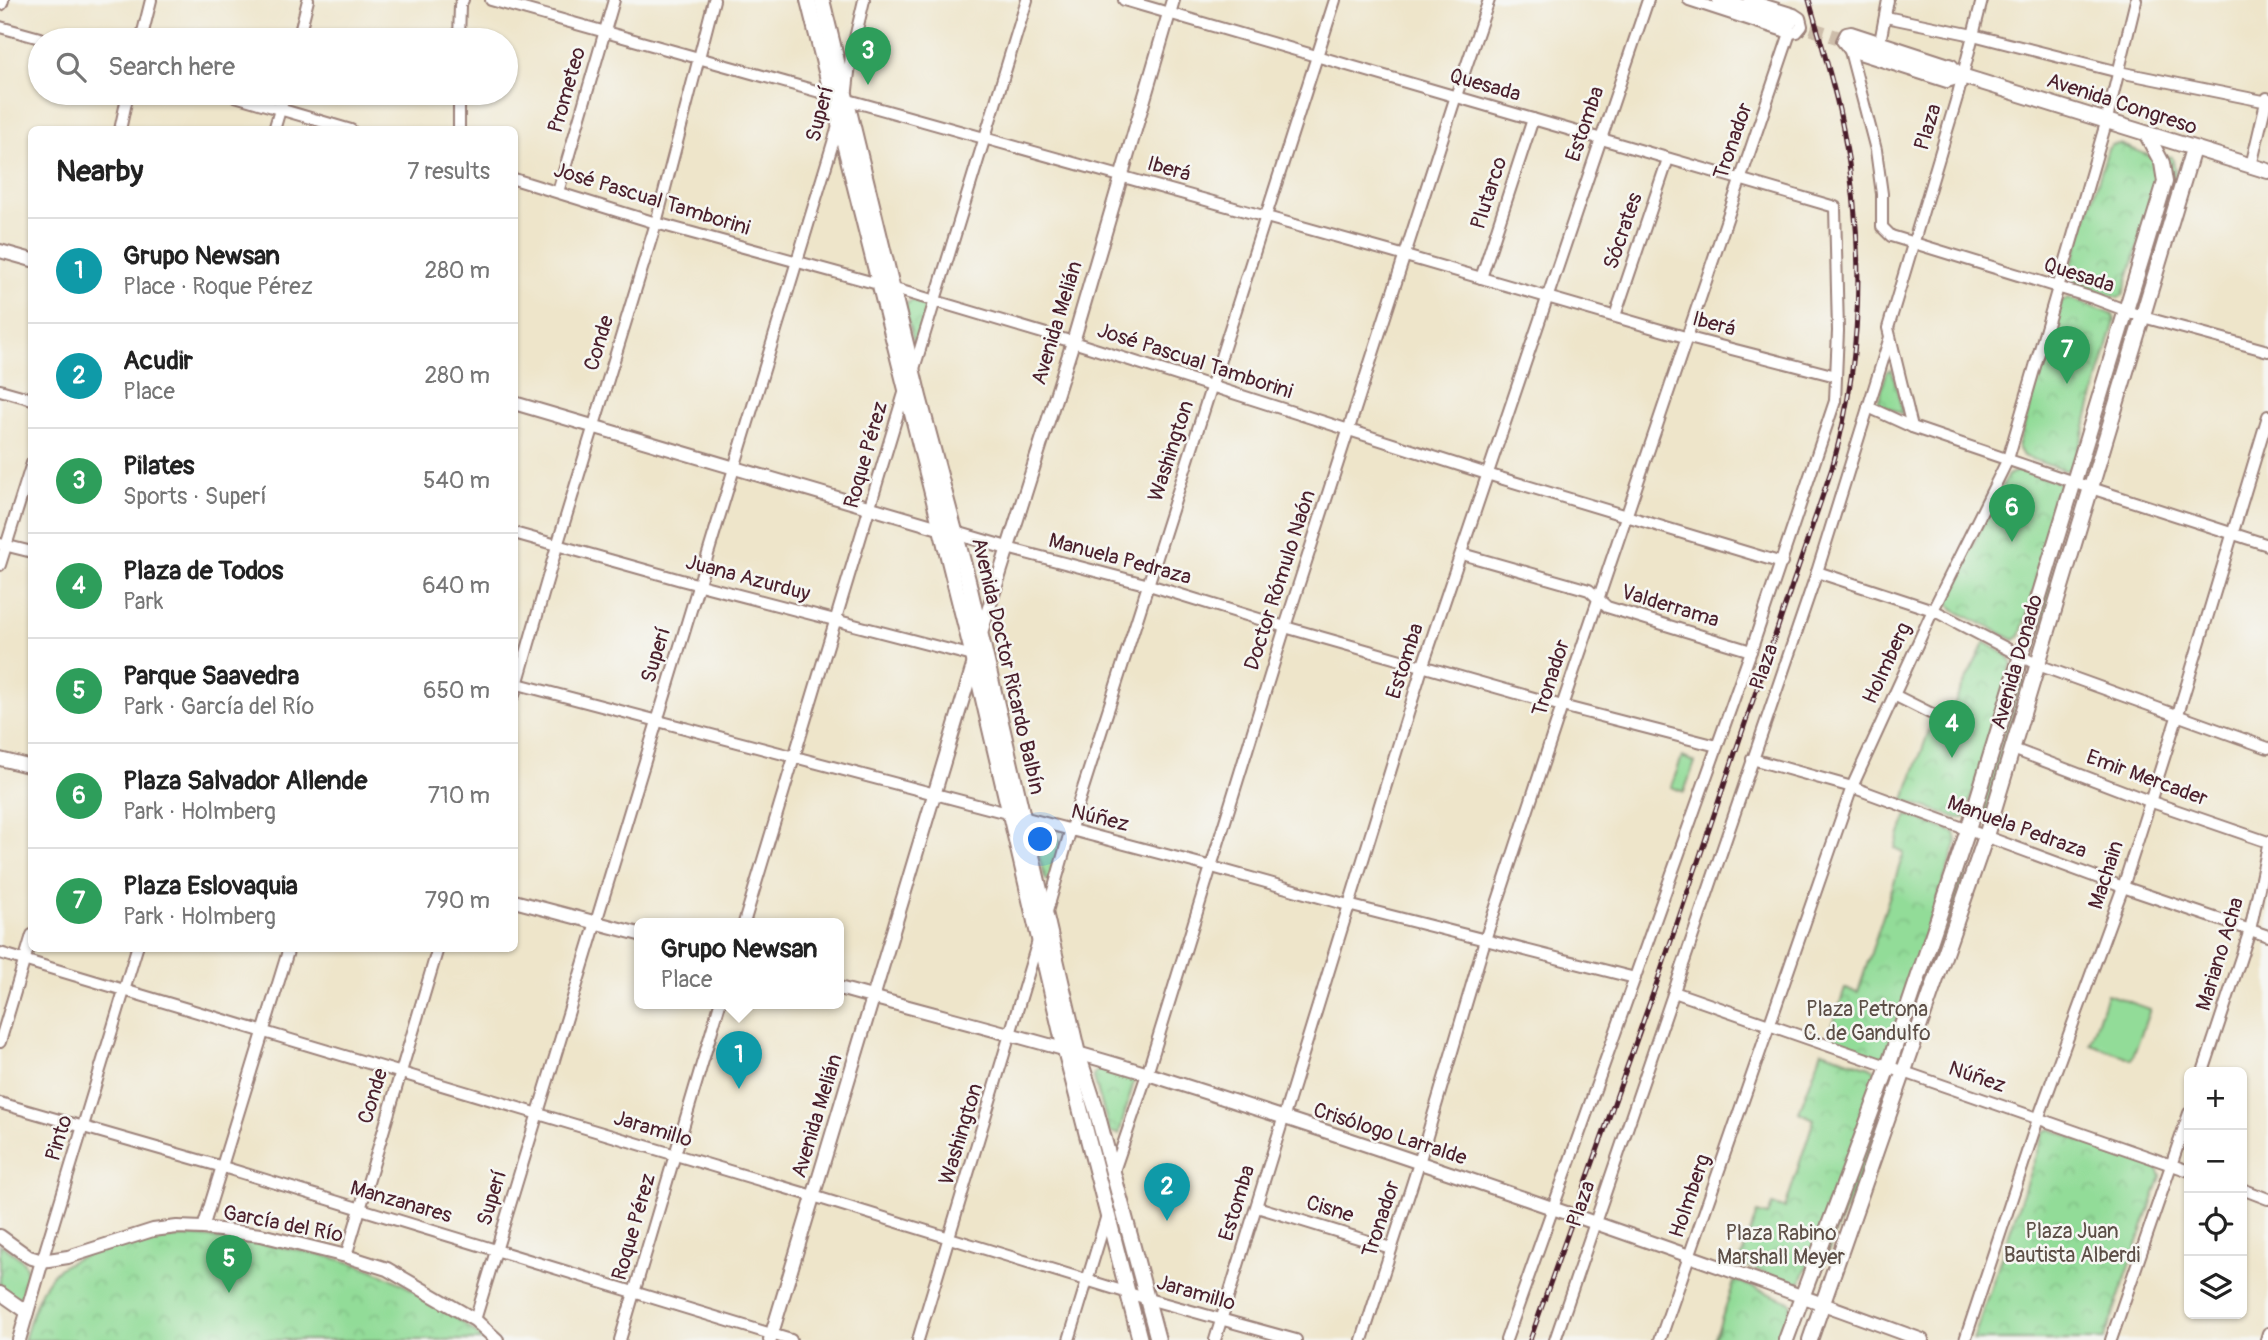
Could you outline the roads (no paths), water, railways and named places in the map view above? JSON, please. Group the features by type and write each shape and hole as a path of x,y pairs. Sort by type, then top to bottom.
{"main road":[{"name":"Avenida Doctor Ricardo Balbín","path":"808,0 839,98 893,290 956,534 981,636 1039,938 1071,1052 1140,1340"},
{"name":"Avenida Doctor Ricardo Balbín","path":"822,0 839,98 840,121 878,284 973,659 1015,816 1046,915 1071,1052 1113,1174 1158,1340"},
{"path":"1720,0 1790,27"},
{"name":"Avenida Congreso","path":"1851,47 1963,77 2268,171"},
{"path":"1786,1340 1888,1067 1968,830 2165,182 2162,163 2147,135"},
{"name":"Avenida Donado","path":"1810,1340 1986,836 2193,149"}],"street":[{"path":"144,28 151,0"},
{"path":"301,28 308,0"},
{"path":"459,28 460,5 463,0"},
{"name":"Iberá","path":"491,0 1685,337 1836,376"},
{"name":"Prometeo","path":"558,192 614,0"},
{"name":"Conde","path":"518,681 656,223 714,0"},
{"name":"Superí","path":"839,98 863,0"},
{"name":"Roque Pérez","path":"745,918 1027,0"},
{"name":"Quesada","path":"1124,0 1835,207"},
{"name":"Avenida Melián","path":"771,1337 935,794 973,659 1073,342 1173,0"},
{"name":"Washington","path":"1046,915 1070,831 1335,0"},
{"name":"Doctor Rómulo Naón","path":"1113,1174 1147,1074 1285,627 1489,0"},
{"name":"Estomba","path":"1214,1340 1423,665 1648,0"},
{"path":"1689,0 1790,27 1797,32 1802,26 1800,18 1749,0"},
{"path":"1880,42 1888,0"},
{"name":"Plaza","path":"1555,1340 1817,572 1890,337 1888,328 1963,77 1982,0"},
{"name":"Holmberg","path":"1660,1340 1852,788 1933,610 2008,459 2106,123 2136,0"},
{"path":"1886,17 1973,35 2119,72 2268,100 2251,166"},
{"path":"0,27 28,35"},
{"name":"Tronador","path":"1362,1340 1419,1164 1485,940 1790,27"},
{"name":"Avenida Congreso","path":"1851,47 1842,41 1846,33 1852,32 1952,65 1963,77"},
{"name":"Quesada","path":"1851,47 1876,150 1882,194 1882,227 1891,236 2059,287 2143,317 2268,351"},
{"path":"121,126 125,105"},
{"path":"265,105 337,126"},
{"path":"275,126 282,105"},
{"path":"458,126 459,105"},
{"name":"Plutarco","path":"1482,278 1533,119"},
{"name":"Superí","path":"475,1320 840,121"},
{"name":"Sócrates","path":"1615,316 1668,159"},
{"name":"José Pascual Tamborini","path":"518,180 656,223 878,284 1073,342 1488,474 1782,563"},
{"name":"Plaza","path":"1506,1340 1782,563 1835,401 1838,331 1835,207"},
{"path":"0,251 28,259"},
{"path":"1890,337 1912,427"},
{"path":"0,390 28,397"},
{"name":"Manuela Pedraza","path":"518,404 956,534 1149,585 1562,706 1717,746"},
{"path":"1868,407 1912,427 2268,545"},
{"name":"Machain","path":"1965,1340 2038,1119 2123,887 2268,416"},
{"path":"0,565 3,545 28,474"},
{"name":"Juana Azurduy","path":"518,534 973,659"},
{"path":"3,545 28,551"},
{"name":"Valderrama","path":"1462,554 1589,590 1607,607 1751,651"},
{"path":"1817,572 1933,610 2038,665 2268,748"},
{"name":"Núñez","path":"518,688 794,756 1348,905 1635,978"},
{"path":"1894,695 1930,713"},
{"name":"Emir Mercader","path":"2013,749 2149,802 2268,844"},
{"path":"0,759 28,766"},
{"name":"Manuela Pedraza","path":"1752,759 1852,788 2123,887 2268,936"},
{"name":"Mariano Acha","path":"2205,1067 2250,930 2268,844"},
{"path":"518,902 634,933"},
{"name":"Washington","path":"918,1340 1039,938"},
{"path":"0,1042 28,948"},
{"name":"Pinto","path":"19,1340 136,952"},
{"path":"203,1228 288,952"},
{"name":"Conde","path":"346,1256 437,952"},
{"name":"Jaramillo","path":"0,953 123,992 950,1237 1148,1299 1296,1340"},
{"name":"Crisólogo Larralde","path":"844,989 1147,1074 1552,1207 1922,1340"},
{"name":"Núñez","path":"1674,992 2184,1169"},
{"name":"Roque Pérez","path":"620,1340 718,1009"},
{"name":"Manzanares","path":"0,1103 223,1167 771,1337 791,1340"},
{"path":"2111,1340 2184,1128"},
{"path":"2247,1191 2268,1199"},
{"name":"Cisne","path":"1257,1207 1391,1248"},
{"path":"1069,1340 1108,1212"},
{"name":"García del Río","path":"42,1261 68,1257 153,1230 203,1228 261,1235 387,1269 475,1320 497,1340"},
{"path":"0,1236 29,1256 42,1261"},
{"path":"0,1293 27,1312"},
{"path":"2266,1340 2268,1333"}],"tunnel":[{"path":"1791,22 1852,42"}],"railway":[{"path":"1530,1340 1656,985 1832,468 1842,426 1855,342 1855,214 1840,113 1809,0"}],"place":[{"name":"Pilates","path":"868,85"},
{"name":"Plaza Eslovaquia","path":"2067,384"},
{"name":"Plaza Salvador Allende","path":"2012,542"},
{"name":"Plaza de Todos","path":"1952,758"},
{"name":"Grupo Newsan","path":"739,1089"},
{"name":"Acudir","path":"1167,1221"},
{"name":"Parque Saavedra","path":"229,1293"}],"park label":[{"name":"Plaza Petrona C. de Gandulfo","path":"1867,1021"},
{"name":"Plaza Juan Bautista Alberdi","path":"2072,1243"},
{"name":"Plaza Rabino Marshall Meyer","path":"1781,1245"}]}
